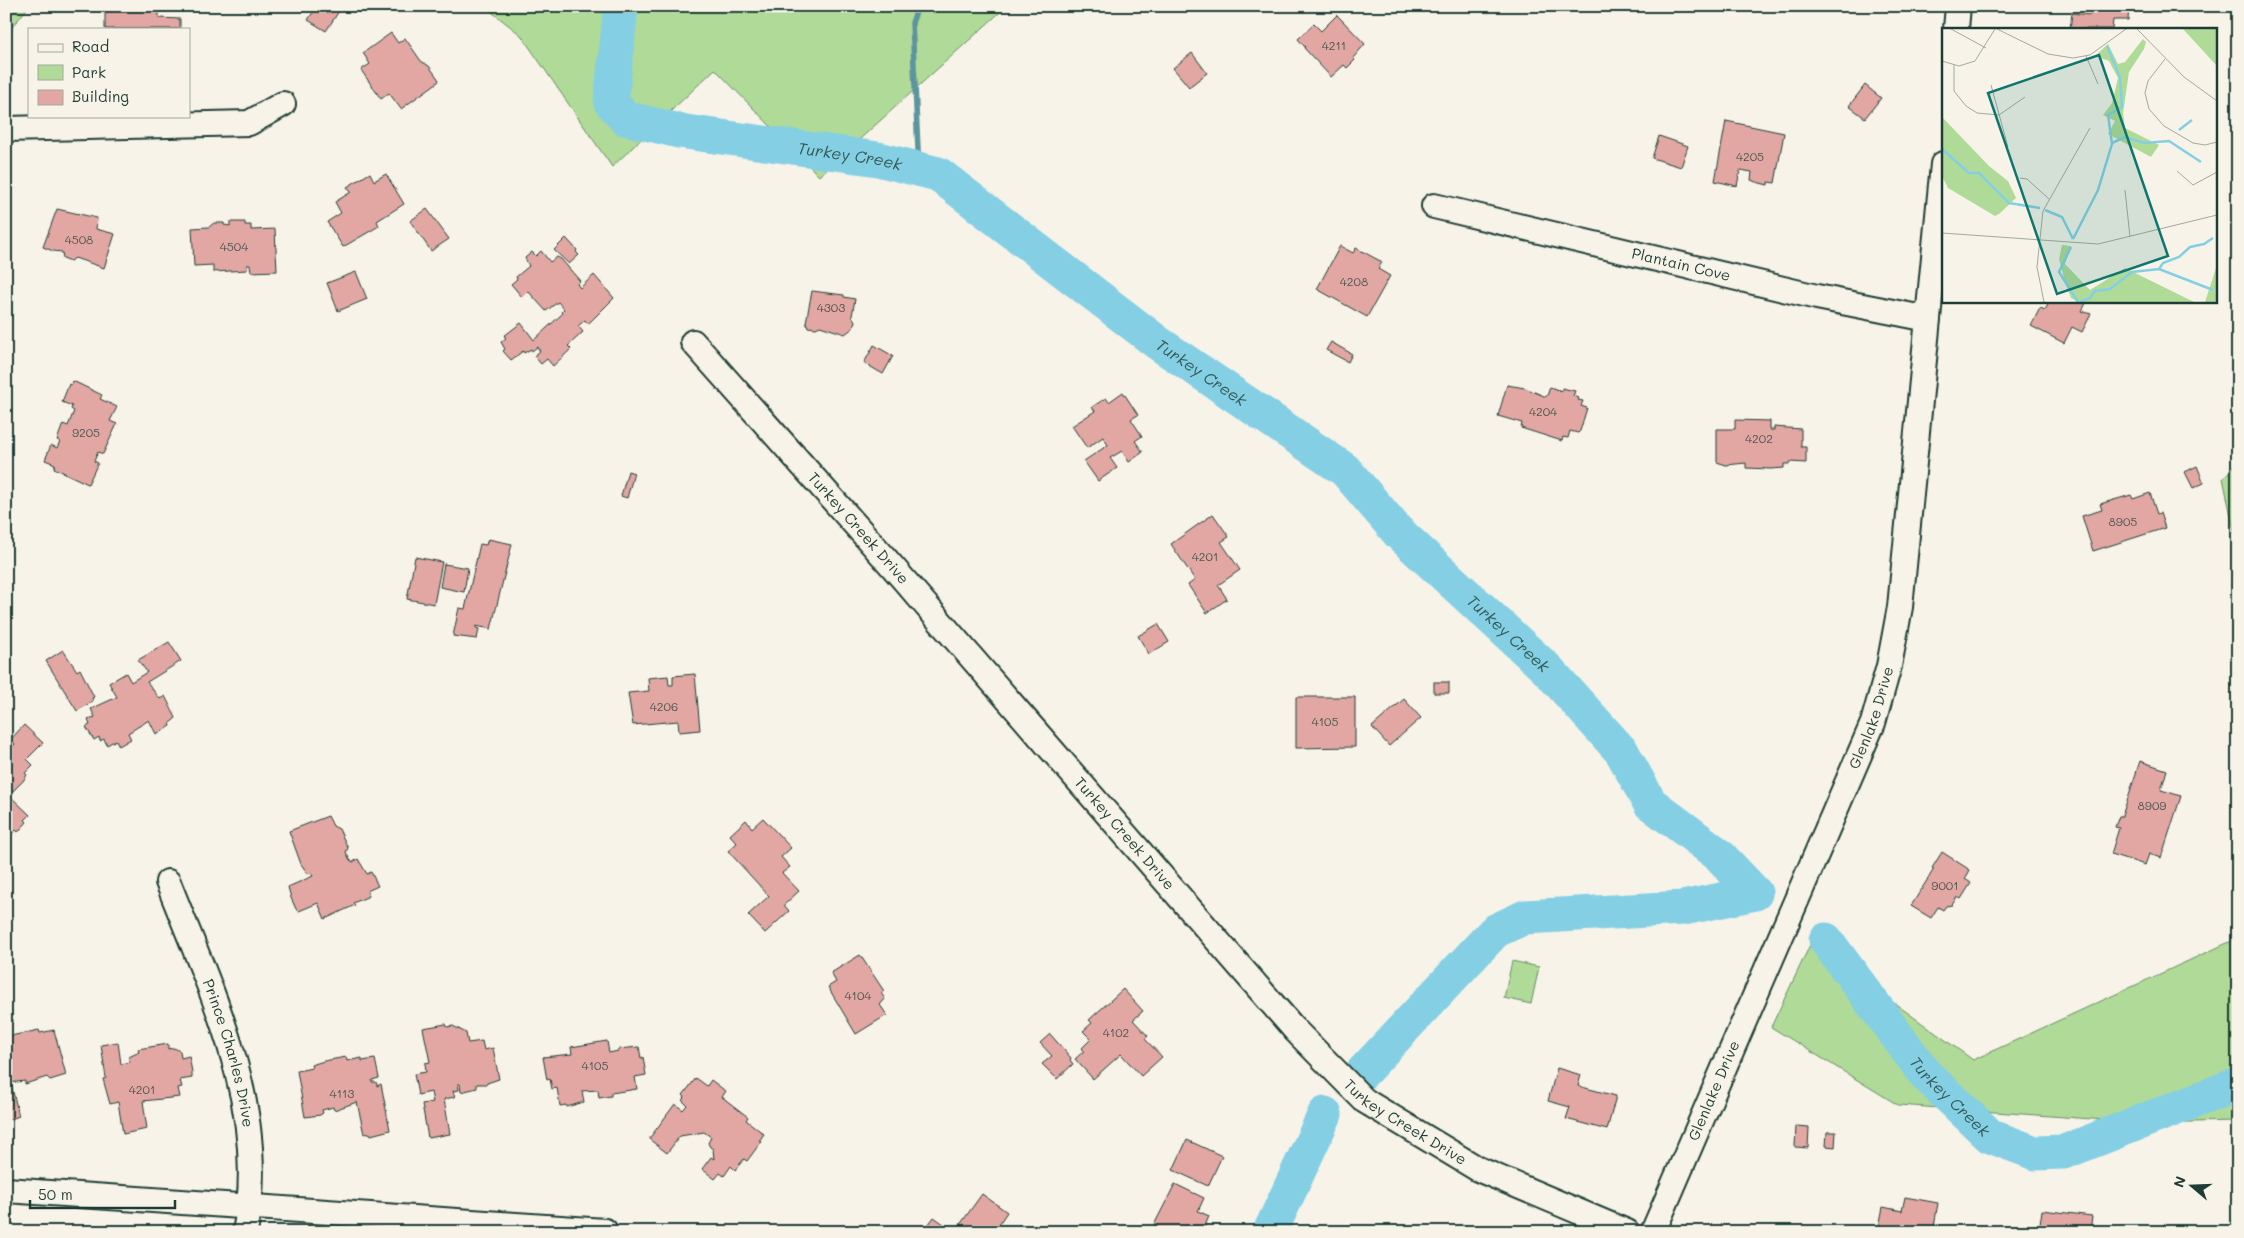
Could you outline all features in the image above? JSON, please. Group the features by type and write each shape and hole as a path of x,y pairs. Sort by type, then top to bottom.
{"street":[{"path":"1956,28 1958,6"},
{"path":"6,129 249,123 283,104"},
{"name":"Glenlake Drive","path":"1653,1232 1873,723 1890,666 1900,607 1942,174"},
{"name":"Plantain Cove","path":"1434,206 1817,296 1928,319"},
{"name":"Turkey Creek Drive","path":"693,342 891,565 1296,1032 1366,1102 1478,1169 1627,1232"},
{"name":"Prince Charles Drive","path":"168,882 235,1060 246,1107 250,1157 250,1207 245,1232"},
{"path":"6,1190 605,1231"}],"green space":[{"path":"6,6 29,6 6,35"},
{"path":"484,6 1007,6 819,176 715,69 612,167 521,35"},
{"path":"2238,462 2238,550 2223,478"},
{"path":"2238,938 2238,1121 2147,1123 1898,1105 1771,1027 1811,943 1973,1060"},
{"path":"1512,961 1539,967 1531,1004 1504,998"}],"building":[{"path":"317,6 332,6 339,11 326,31 308,20"},
{"path":"2097,6 2129,6 2128,20 2113,20 2112,28 2070,28 2072,13 2090,15 2091,8 2097,9"},
{"path":"142,7 150,7 153,12 159,12 159,18 180,19 180,28 105,28 105,10 140,10"},
{"path":"1337,15 1365,44 1353,58 1355,60 1347,68 1344,65 1331,77 1298,39 1314,24 1321,31"},
{"path":"391,33 398,43 405,38 421,61 429,66 439,80 401,109 389,93 381,99 361,70 370,64 363,53"},
{"path":"1192,53 1207,73 1189,87 1173,68"},
{"path":"1865,85 1881,98 1865,118 1849,106"},
{"path":"1726,121 1784,133 1775,183 1768,182 1768,185 1756,182 1751,180 1752,172 1740,170 1737,186 1715,181"},
{"path":"1659,136 1688,146 1681,167 1652,158"},
{"path":"370,173 374,181 386,174 404,204 377,221 379,226 343,247 327,222 341,213 335,202 351,192 347,187"},
{"path":"57,209 97,218 96,229 115,234 104,268 75,258 71,261 63,258 62,252 43,247"},
{"path":"427,209 449,239 431,251 410,221"},
{"path":"230,222 245,222 245,225 251,225 251,230 275,229 277,271 251,272 250,265 247,265 247,270 213,272 213,265 194,266 192,228 209,227 214,223 224,223 224,225 230,226"},
{"path":"566,238 579,255 569,264 554,250"},
{"path":"1340,246 1353,253 1356,248 1382,262 1378,269 1390,276 1367,317 1317,289"},
{"path":"541,251 550,262 557,257 561,259 580,281 577,284 580,288 594,275 614,298 588,324 585,320 578,326 583,332 568,346 571,349 553,366 547,359 541,364 534,356 540,351 537,347 532,351 531,349 524,353 523,351 511,360 503,351 505,349 501,342 506,338 504,336 521,323 534,340 562,314 561,312 564,309 558,302 546,311 528,291 522,297 511,284 529,266 525,258 532,252 536,256"},
{"path":"356,272 367,299 338,311 327,283"},
{"path":"812,291 844,295 844,297 855,299 852,316 855,321 853,328 845,334 820,326 816,328 808,327 806,322"},
{"path":"2049,302 2086,302 2082,311 2091,314 2082,332 2072,327 2064,343 2031,326 2040,308 2045,310"},
{"path":"1331,342 1352,354 1348,362 1326,350"},
{"path":"874,345 893,356 883,374 864,363"},
{"path":"73,381 102,395 100,399 117,407 110,421 117,424 103,454 98,452 94,461 98,463 88,484 54,468 55,464 45,460 51,445 57,448 60,441 57,440 63,424 68,426 74,411 71,409 72,406 62,402 69,384 71,385"},
{"path":"1507,385 1525,388 1544,396 1547,396 1550,387 1562,391 1562,388 1575,391 1573,396 1583,401 1581,406 1587,408 1580,431 1578,433 1570,431 1568,438 1563,437 1562,441 1521,428 1522,423 1498,416"},
{"path":"1123,392 1138,415 1131,419 1142,436 1135,441 1143,452 1129,462 1122,451 1110,458 1117,468 1098,481 1084,461 1108,445 1103,437 1087,448 1072,426 1095,411 1092,407 1106,398 1109,402"},
{"path":"1735,420 1770,421 1770,430 1774,430 1774,427 1801,429 1801,447 1806,447 1806,463 1790,462 1790,464 1784,464 1784,468 1771,469 1746,468 1746,463 1726,465 1717,462 1717,429 1735,429"},
{"path":"2197,466 2204,483 2193,488 2185,472"},
{"path":"628,471 634,473 627,498 621,496"},
{"path":"2150,493 2157,514 2160,513 2165,528 2093,551 2082,516 2102,510 2100,504 2131,495 2133,499"},
{"path":"1213,514 1229,537 1221,542 1240,570 1218,585 1227,599 1207,613 1188,585 1195,580 1171,544"},
{"path":"488,539 512,544 491,629 476,626 479,629 477,639 453,636 459,608 465,609 480,544 486,545"},
{"path":"415,557 442,562 434,604 407,599"},
{"path":"444,564 468,568 464,592 440,587"},
{"path":"1158,624 1169,642 1149,654 1138,636"},
{"path":"169,642 181,661 147,682 160,699 165,696 176,718 170,723 171,726 156,734 149,720 128,733 131,739 119,746 116,740 107,745 104,739 100,741 99,737 94,740 86,727 90,725 88,720 95,717 91,709 117,697 109,683 126,673 131,682 147,672 138,660"},
{"path":"63,650 77,671 80,669 94,697 92,698 93,701 77,711 46,661"},
{"path":"695,674 700,730 679,732 678,721 633,725 628,693 649,691 648,678 668,676 669,685 673,685 673,676"},
{"path":"1434,682 1449,682 1449,693 1434,693"},
{"path":"1296,697 1355,697 1355,747 1296,748"},
{"path":"1404,699 1421,718 1389,746 1372,727"},
{"path":"24,725 43,743 27,759 33,765 25,773 27,775 23,781 9,795 30,815 25,820 27,822 18,832 16,830 11,835 6,830 6,745 10,749 15,744 10,740"},
{"path":"2140,761 2167,770 2161,790 2181,796 2161,858 2149,854 2145,865 2111,854 2119,828 2115,827 2119,816 2122,816"},
{"path":"328,816 333,826 339,829 348,848 346,852 350,860 353,862 358,859 367,874 371,872 378,886 367,891 369,896 353,903 355,905 325,919 318,903 299,911 296,909 291,898 288,887 313,876 311,873 308,874 301,864 289,831"},
{"path":"763,818 791,848 781,857 790,867 782,873 799,891 784,905 789,911 765,933 748,915 769,896 728,851 737,843 730,835 746,820 752,828"},
{"path":"1942,852 1970,870 1965,879 1971,883 1961,899 1957,897 1952,905 1946,906 1943,910 1938,907 1931,918 1911,906 1934,869 1932,868"},
{"path":"860,955 884,991 881,993 885,999 880,1005 887,1015 856,1034 828,987 836,982 831,973"},
{"path":"1123,989 1143,1011 1133,1020 1148,1036 1145,1039 1162,1057 1141,1076 1121,1054 1093,1079 1075,1059 1084,1051 1082,1048 1091,1039 1083,1031 1092,1023 1089,1020"},
{"path":"446,1024 447,1027 453,1026 466,1033 468,1043 482,1041 484,1050 493,1048 499,1079 487,1084 477,1084 477,1088 461,1092 460,1084 458,1084 459,1090 453,1091 455,1097 444,1099 450,1134 428,1138 422,1104 433,1102 431,1092 418,1095 414,1074 426,1072 425,1063 430,1062 423,1028"},
{"path":"39,1030 40,1033 54,1030 66,1075 50,1080 47,1077 25,1084 25,1081 9,1083 11,1084 19,1116 6,1121 6,1037"},
{"path":"1050,1034 1071,1058 1070,1060 1073,1064 1057,1079 1042,1064 1052,1056 1040,1043"},
{"path":"607,1041 609,1053 618,1051 618,1049 639,1047 646,1075 635,1077 637,1089 611,1093 611,1096 599,1098 598,1090 582,1091 584,1102 567,1107 566,1105 560,1106 557,1088 552,1089 550,1079 547,1080 543,1057 572,1054 571,1047"},
{"path":"118,1042 121,1064 130,1062 129,1057 139,1052 138,1049 168,1044 168,1049 174,1048 180,1051 181,1058 189,1056 192,1072 192,1078 180,1080 182,1087 178,1088 180,1097 143,1101 147,1129 123,1134 118,1102 110,1104 103,1079 106,1078 101,1045"},
{"path":"346,1057 347,1061 362,1058 362,1061 375,1059 379,1078 372,1080 372,1082 376,1082 377,1086 381,1084 390,1130 371,1135 370,1133 364,1134 357,1102 334,1110 333,1107 322,1110 323,1113 320,1115 305,1117 297,1071 312,1068 311,1065 324,1061"},
{"path":"1557,1068 1581,1075 1578,1086 1616,1096 1607,1130 1566,1119 1570,1107 1548,1101"},
{"path":"696,1078 707,1086 711,1080 726,1091 722,1097 748,1117 746,1120 764,1134 759,1141 761,1142 747,1161 744,1159 735,1170 731,1166 724,1176 720,1173 715,1179 702,1169 711,1157 714,1159 713,1149 708,1143 711,1137 704,1132 680,1136 667,1153 649,1139 675,1104 683,1110 687,1105 682,1100 685,1097 683,1095"},
{"path":"1796,1126 1809,1127 1808,1148 1795,1147"},
{"path":"1827,1132 1836,1132 1835,1147 1826,1146"},
{"path":"1187,1140 1222,1156 1208,1186 1173,1170"},
{"path":"1175,1184 1204,1198 1198,1211 1209,1216 1203,1231 1194,1227 1191,1232 1169,1232 1154,1225"},
{"path":"982,1194 1007,1212 999,1224 1009,1232 966,1232 959,1226"},
{"path":"1905,1197 1938,1203 1933,1232 1878,1232 1883,1207 1902,1211"},
{"path":"2042,1210 2092,1216 2090,1232 2039,1232"},
{"path":"934,1217 955,1232 923,1232"}],"waterway":[{"name":"Turkey Creek","path":"621,6 611,102 625,118 679,131 878,159 938,174 1158,343 1345,470 1398,532 1549,671 1622,752 1650,803 1719,855 1755,893"},
{"path":"918,6 912,23 919,170"},
{"path":"1361,1074 1495,931 1525,917 1683,908 1755,893"},
{"name":"Turkey Creek","path":"1826,940 1926,1075 1990,1136 2035,1153 2064,1152 2238,1084"},
{"path":"1270,1232 1325,1114"}]}
